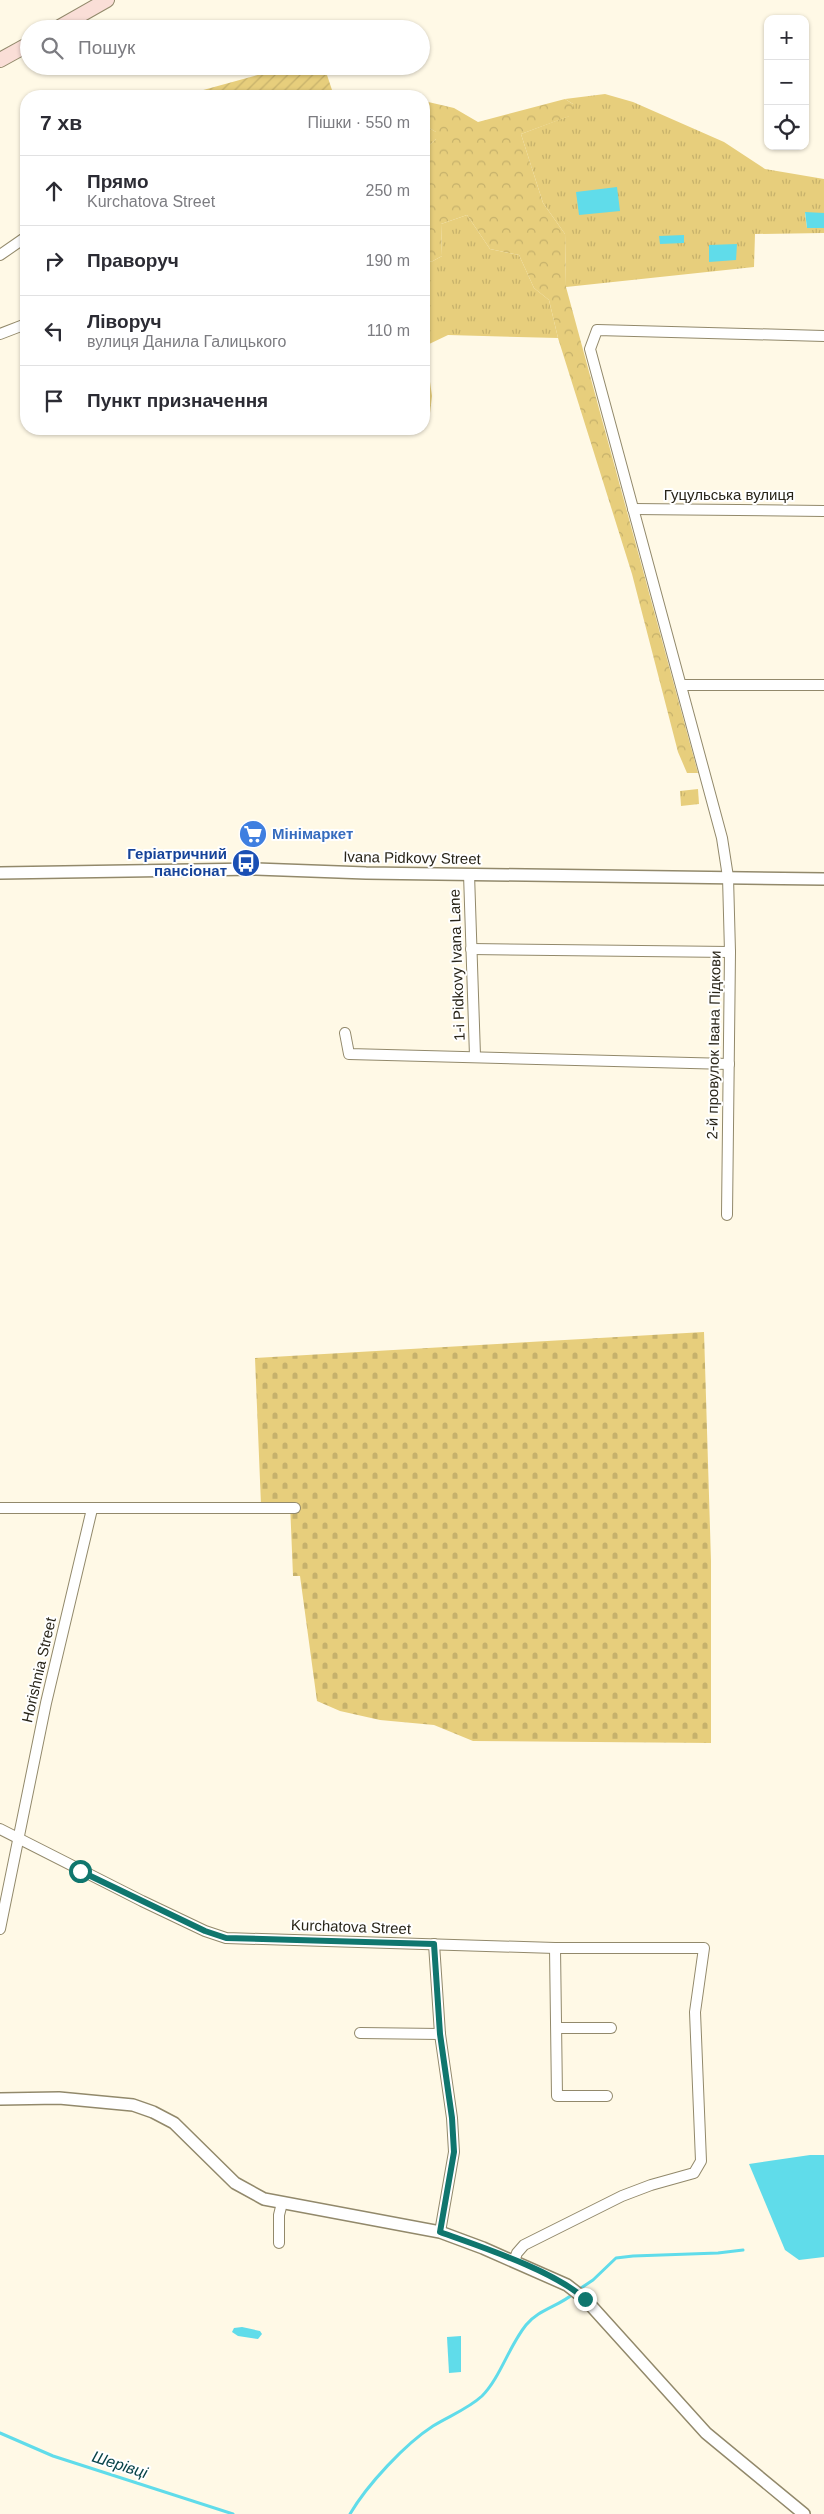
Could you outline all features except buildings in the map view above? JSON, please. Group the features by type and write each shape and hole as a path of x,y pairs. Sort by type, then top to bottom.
{"main road":[{"path":"71,20 103,1"},
{"path":"0,60 20,49"}],"street":[{"path":"0,255 20,241"},
{"path":"0,334 20,326"},
{"name":"2-й провулок Івана Підкови","path":"727,1214 730,952 728,877 722,838 590,350 597,330 824,336"},
{"name":"Гуцульська вулиця","path":"633,509 824,511"},
{"path":"681,685 824,685"},
{"name":"Ivana Pidkovy Street","path":"0,872 256,869 824,879"},
{"name":"1-i Pidkovy Ivana Lane","path":"469,874 475,1056"},
{"path":"471,949 730,952"},
{"path":"345,1033 349,1054 729,1064"},
{"path":"0,1508 295,1508"},
{"name":"Horishnia Street","path":"0,1929 46,1703 92,1509"},
{"name":"Kurchatova Street","path":"0,1829 205,1931 226,1938 555,1948 704,1948 695,2012 701,2161 699,2168 694,2173 651,2185 622,2196 524,2245 517,2253 514,2261"},
{"path":"434,1944 440,2034 452,2118 454,2152 440,2232"},
{"path":"555,1948 557,2096 608,2096"},
{"path":"557,2028 611,2028"},
{"path":"360,2033 440,2034"},
{"path":"0,2099 60,2098 133,2106 153,2112 174,2123 235,2183 257,2196 282,2203 440,2232 514,2261 576,2291 706,2434 804,2514"},
{"path":"279,2243 279,2215 282,2203"}],"green space":[{"path":"257,75 327,75 332,90 203,90"},
{"path":"605,94 633,102 724,142 765,169 824,179 824,213 805,213 807,228 824,228 824,233 755,234 754,267 566,287 565,234 543,203 521,134 569,116 573,104 565,99"},
{"path":"565,99 573,104 570,116 521,134 543,203 565,234 566,287 698,773 687,773 678,752 632,574 558,338 549,300 534,288 519,255 490,249 467,215 441,224 442,256 430,261 430,144 436,139 436,132 430,128 430,102 454,108 478,122"},
{"path":"430,128 436,132 436,139 430,144"},
{"path":"467,215 490,249 519,255 534,288 549,300 558,338 448,335 430,344 430,261 442,256 441,224"},
{"path":"430,382 432,396 430,413"},
{"path":"698,789 699,804 681,806 680,791"},
{"path":"704,1332 711,1561 711,1743 473,1741 434,1725 380,1720 340,1711 317,1701 300,1576 293,1576 290,1503 261,1505 255,1358"}],"water":[{"path":"617,187 620,211 579,215 576,192"},
{"path":"805,212 824,213 824,228 807,228"},
{"path":"684,235 684,243 660,244 659,236"},
{"path":"737,244 736,260 709,262 709,245"},
{"path":"810,2155 824,2155 824,2257 799,2260 785,2250 749,2164"},
{"path":"242,2327 260,2331 262,2334 258,2339 238,2336 232,2332 234,2328"},
{"path":"461,2336 461,2372 449,2373 447,2337"}],"waterway":[{"path":"578,2290 593,2280 616,2258 743,2250"},
{"path":"350,2514 376,2478 411,2443 433,2426 465,2409 482,2396 494,2380 514,2342 531,2320 573,2294"},
{"name":"Шерівці","path":"0,2433 53,2456 233,2514"}],"place":[{"name":"Мінімаркет","path":"253,834"},
{"name":"Геріатричний пансіонат","path":"246,863"}],"route":[{"path":"80,1871 205,1931 226,1938 434,1944 440,2034 452,2118 454,2152 440,2232 483,2248 567,2285 585,2299"}]}
